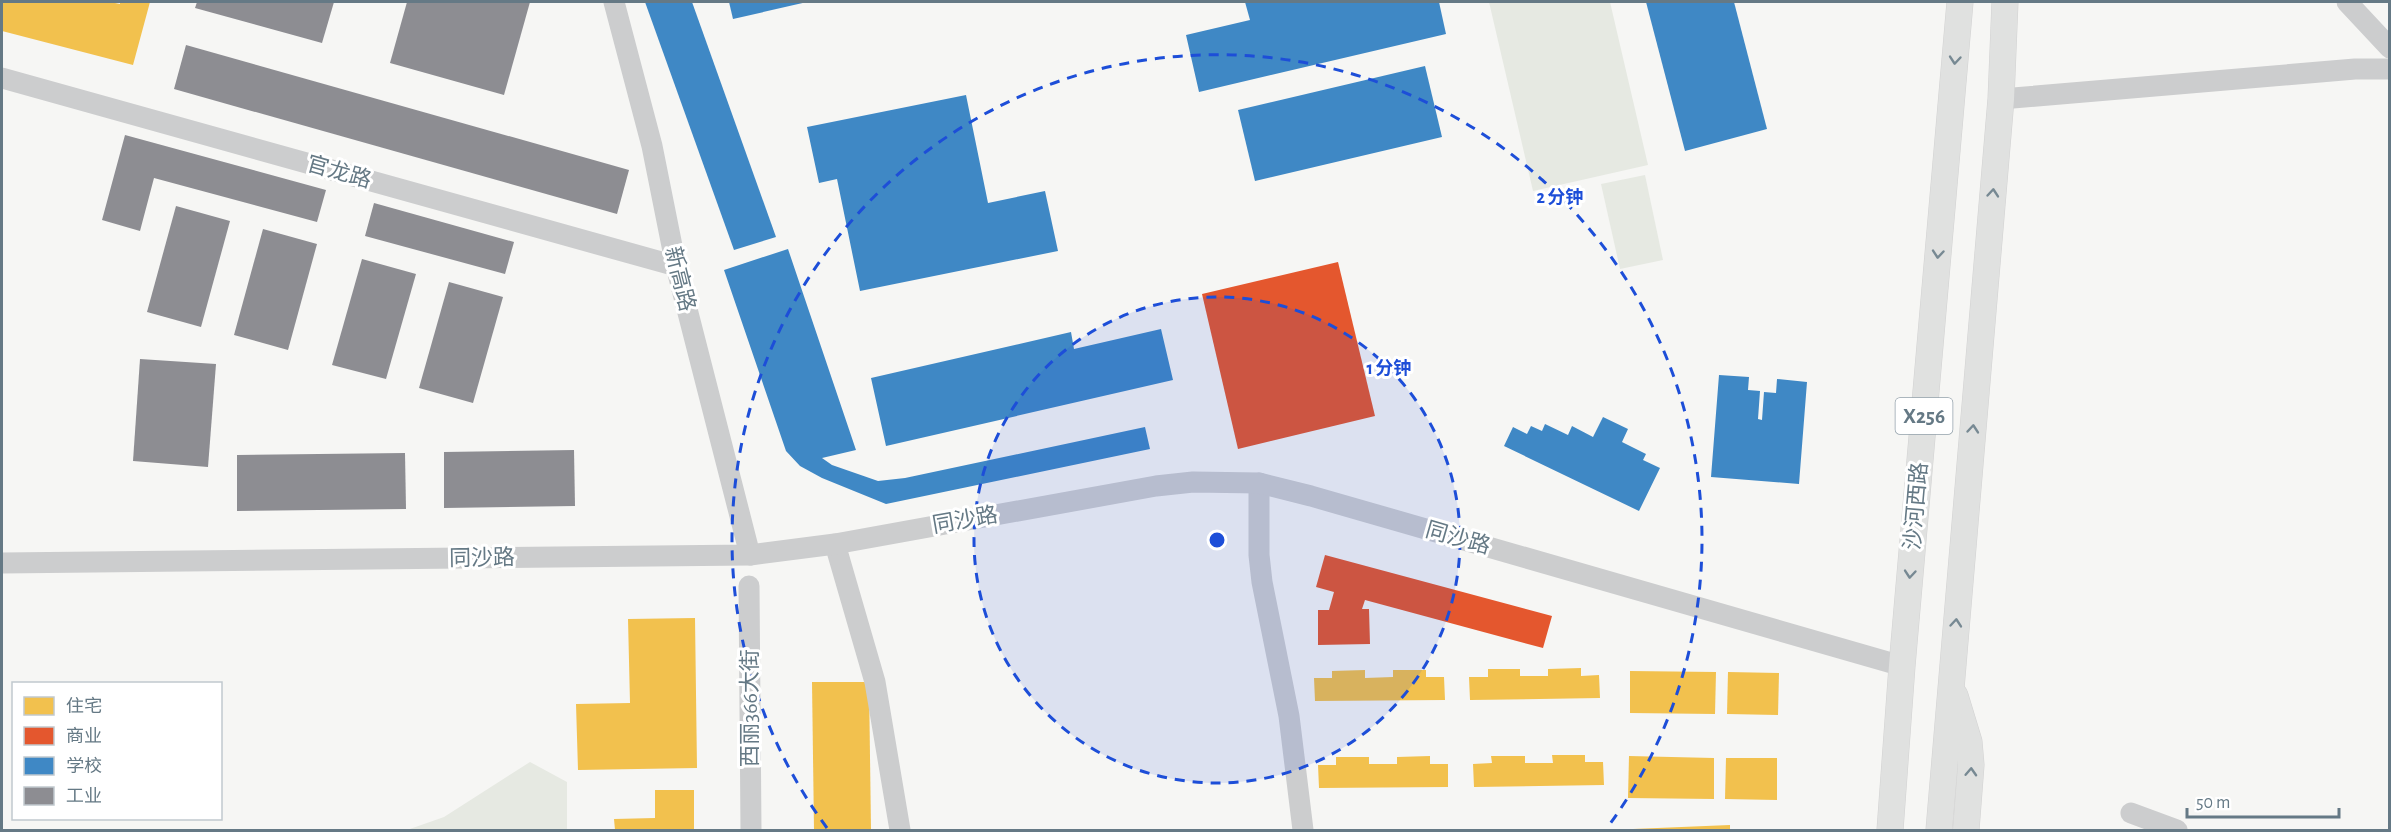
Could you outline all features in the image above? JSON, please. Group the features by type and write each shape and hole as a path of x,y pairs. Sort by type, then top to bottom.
{"main road":[{"name":"沙河西路","path":"1890,831 1902,666 1960,2"},
{"name":"X256","path":"1939,831 2001,99 2005,2"},
{"path":"1951,682 1969,742 1971,765 1966,831"},
{"path":"1874,831 1894,766"}],"street":[{"name":"新高路","path":"614,2 652,146 676,266 750,555"},
{"path":"2347,2 2390,48"},
{"path":"2001,99 2355,69 2390,69"},
{"name":"官龙路","path":"2,78 676,266"},
{"name":"同沙路","path":"2,563 750,555 835,544 1156,486 1193,482 1259,483 1302,493 1902,666"},
{"path":"1259,483 1259,555 1262,582 1289,716 1303,831"},
{"path":"835,544 875,682 900,831"},
{"name":"西丽366大街","path":"749,586 751,831"},
{"path":"2131,813 2177,831"}],"shaded area":[{"path":"1489,2 1610,2 1648,165 1533,191"},
{"path":"1645,175 1663,260 1620,269 1601,184"},
{"path":"530,762 567,782 567,830 407,830 444,817"}],"building: 住宅":[{"path":"2,2 110,2 120,4 120,2 150,2 133,65 2,31"},
{"path":"695,618 697,768 578,770 576,704 630,703 628,619"},
{"path":"1581,668 1581,676 1599,675 1600,698 1470,700 1469,677 1488,677 1488,669 1520,669 1520,676 1548,676 1548,669"},
{"path":"1365,670 1365,678 1393,677 1393,670 1426,670 1426,677 1444,677 1445,700 1315,701 1314,678 1332,678 1332,671"},
{"path":"1630,671 1716,672 1715,714 1630,713"},
{"path":"1728,672 1779,673 1778,715 1727,714"},
{"path":"812,682 869,682 871,830 814,830"},
{"path":"1552,755 1585,755 1585,762 1603,762 1604,785 1474,787 1473,764 1492,763 1491,756 1525,756 1525,763 1553,763"},
{"path":"1430,756 1430,764 1448,764 1448,787 1319,788 1318,765 1336,765 1336,757 1369,757 1369,764 1397,764 1397,757"},
{"path":"1629,756 1714,758 1714,799 1628,798"},
{"path":"1726,758 1777,758 1777,800 1725,799"},
{"path":"655,790 694,790 694,830 615,830 614,819 655,818"},
{"path":"1730,825 1730,830 1633,830 1633,829"}],"building: 商业":[{"path":"1338,262 1375,416 1238,449 1202,294"},
{"path":"1325,555 1552,616 1543,648 1365,600 1362,609 1369,609 1370,644 1318,645 1318,610 1329,610 1334,592 1316,587"}],"building: 学校":[{"path":"645,2 692,2 776,237 734,250"},
{"path":"729,2 807,2 733,19"},
{"path":"1245,2 1439,2 1446,34 1199,92 1186,35 1250,20"},
{"path":"1646,2 1734,2 1767,129 1685,151"},
{"path":"1425,66 1442,137 1255,181 1238,110"},
{"path":"966,95 988,203 1045,191 1058,251 860,291 837,179 819,183 807,127"},
{"path":"788,249 856,450 822,458 832,465 878,481 905,478 1145,427 1150,449 886,504 822,478 800,466 786,451 724,270"},
{"path":"1161,329 1173,380 886,446 871,378 1071,332 1074,349"},
{"path":"1719,375 1749,377 1748,390 1760,391 1758,419 1762,420 1764,392 1776,393 1777,379 1807,382 1799,484 1711,477"},
{"path":"1603,417 1628,429 1622,442 1646,454 1643,460 1660,468 1639,511 1504,446 1513,427 1527,434 1531,426 1542,431 1545,424 1568,435 1572,426 1593,437"}],"building: 工业":[{"path":"197,2 334,2 322,43 195,8"},
{"path":"407,2 530,2 504,95 390,63"},
{"path":"186,45 629,170 617,214 174,89"},
{"path":"125,135 326,190 317,222 154,178 140,231 102,220"},
{"path":"374,203 514,242 505,274 365,236"},
{"path":"176,206 230,221 201,327 147,312"},
{"path":"263,229 317,244 288,350 234,335"},
{"path":"362,259 416,274 386,379 332,365"},
{"path":"449,282 503,297 473,403 419,388"},
{"path":"140,359 216,364 208,467 133,461"},
{"path":"574,450 575,506 444,508 444,452"},
{"path":"405,453 406,509 237,511 237,455"}]}
